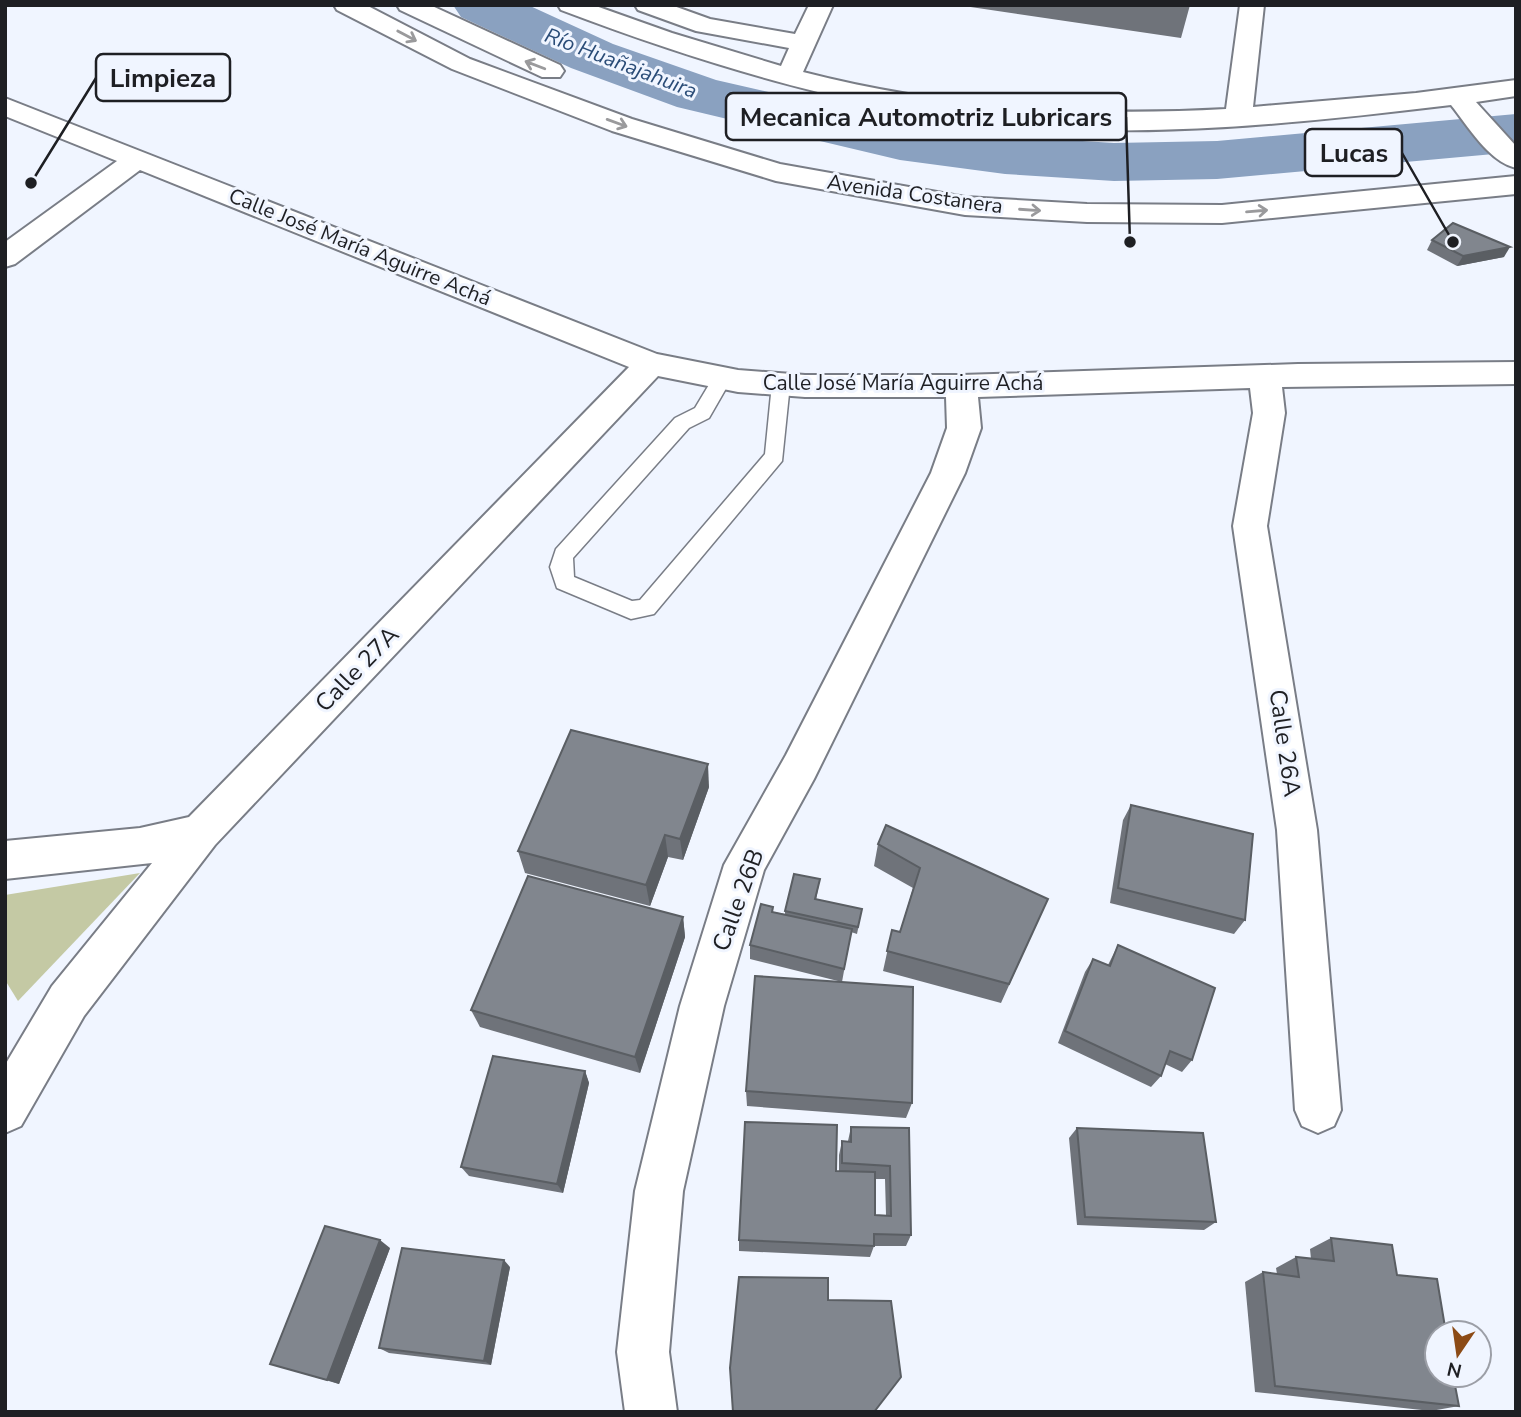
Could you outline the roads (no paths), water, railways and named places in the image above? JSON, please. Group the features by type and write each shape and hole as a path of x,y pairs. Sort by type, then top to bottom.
{"street":[{"name":"Avenida Costanera","path":"346,5 461,64 622,125 776,172 965,206 1087,213 1222,214 1516,185"},
{"name":"Avenida Costanera","path":"409,5 524,61 627,101 782,148 994,184 1156,190 1276,188 1510,156"},
{"path":"570,5 641,33 789,78 953,110 1042,119 1119,122 1238,117 1458,97 1516,88"},
{"path":"647,5 705,26 804,43"},
{"path":"789,78 821,5"},
{"path":"1238,117 1252,5"},
{"path":"1458,97 1510,156"},
{"name":"Calle José María Aguirre Achá","path":"5,106 651,364 723,379 781,384 961,386 1516,373"},
{"path":"5,257 138,158"},
{"name":"Calle 27A","path":"5,1110 68,1001 201,832 651,364"},
{"name":"Calle 26A","path":"1265,378 1269,414 1250,526 1297,830 1318,1110"},
{"name":"Calle 26B","path":"651,1412 643,1352 659,1191 706,993 745,865 800,768 948,474 964,428 961,386"},
{"path":"5,860 140,847 201,832"}],"lane":[{"path":"723,379 713,400 702,413 682,423 563,555 561,567 565,582 631,610 646,608 775,456 781,384"}],"waterway":[{"name":"Río Huañajahuira","path":"481,5 592,56 698,94 900,141 1005,155 1114,162 1217,160 1516,133"}],"place":[{"name":"Limpieza","path":"31,183"},
{"name":"Mecanica Automotriz Lubricars","path":"1130,242"},
{"name":"Lucas","path":"1453,242"}]}
